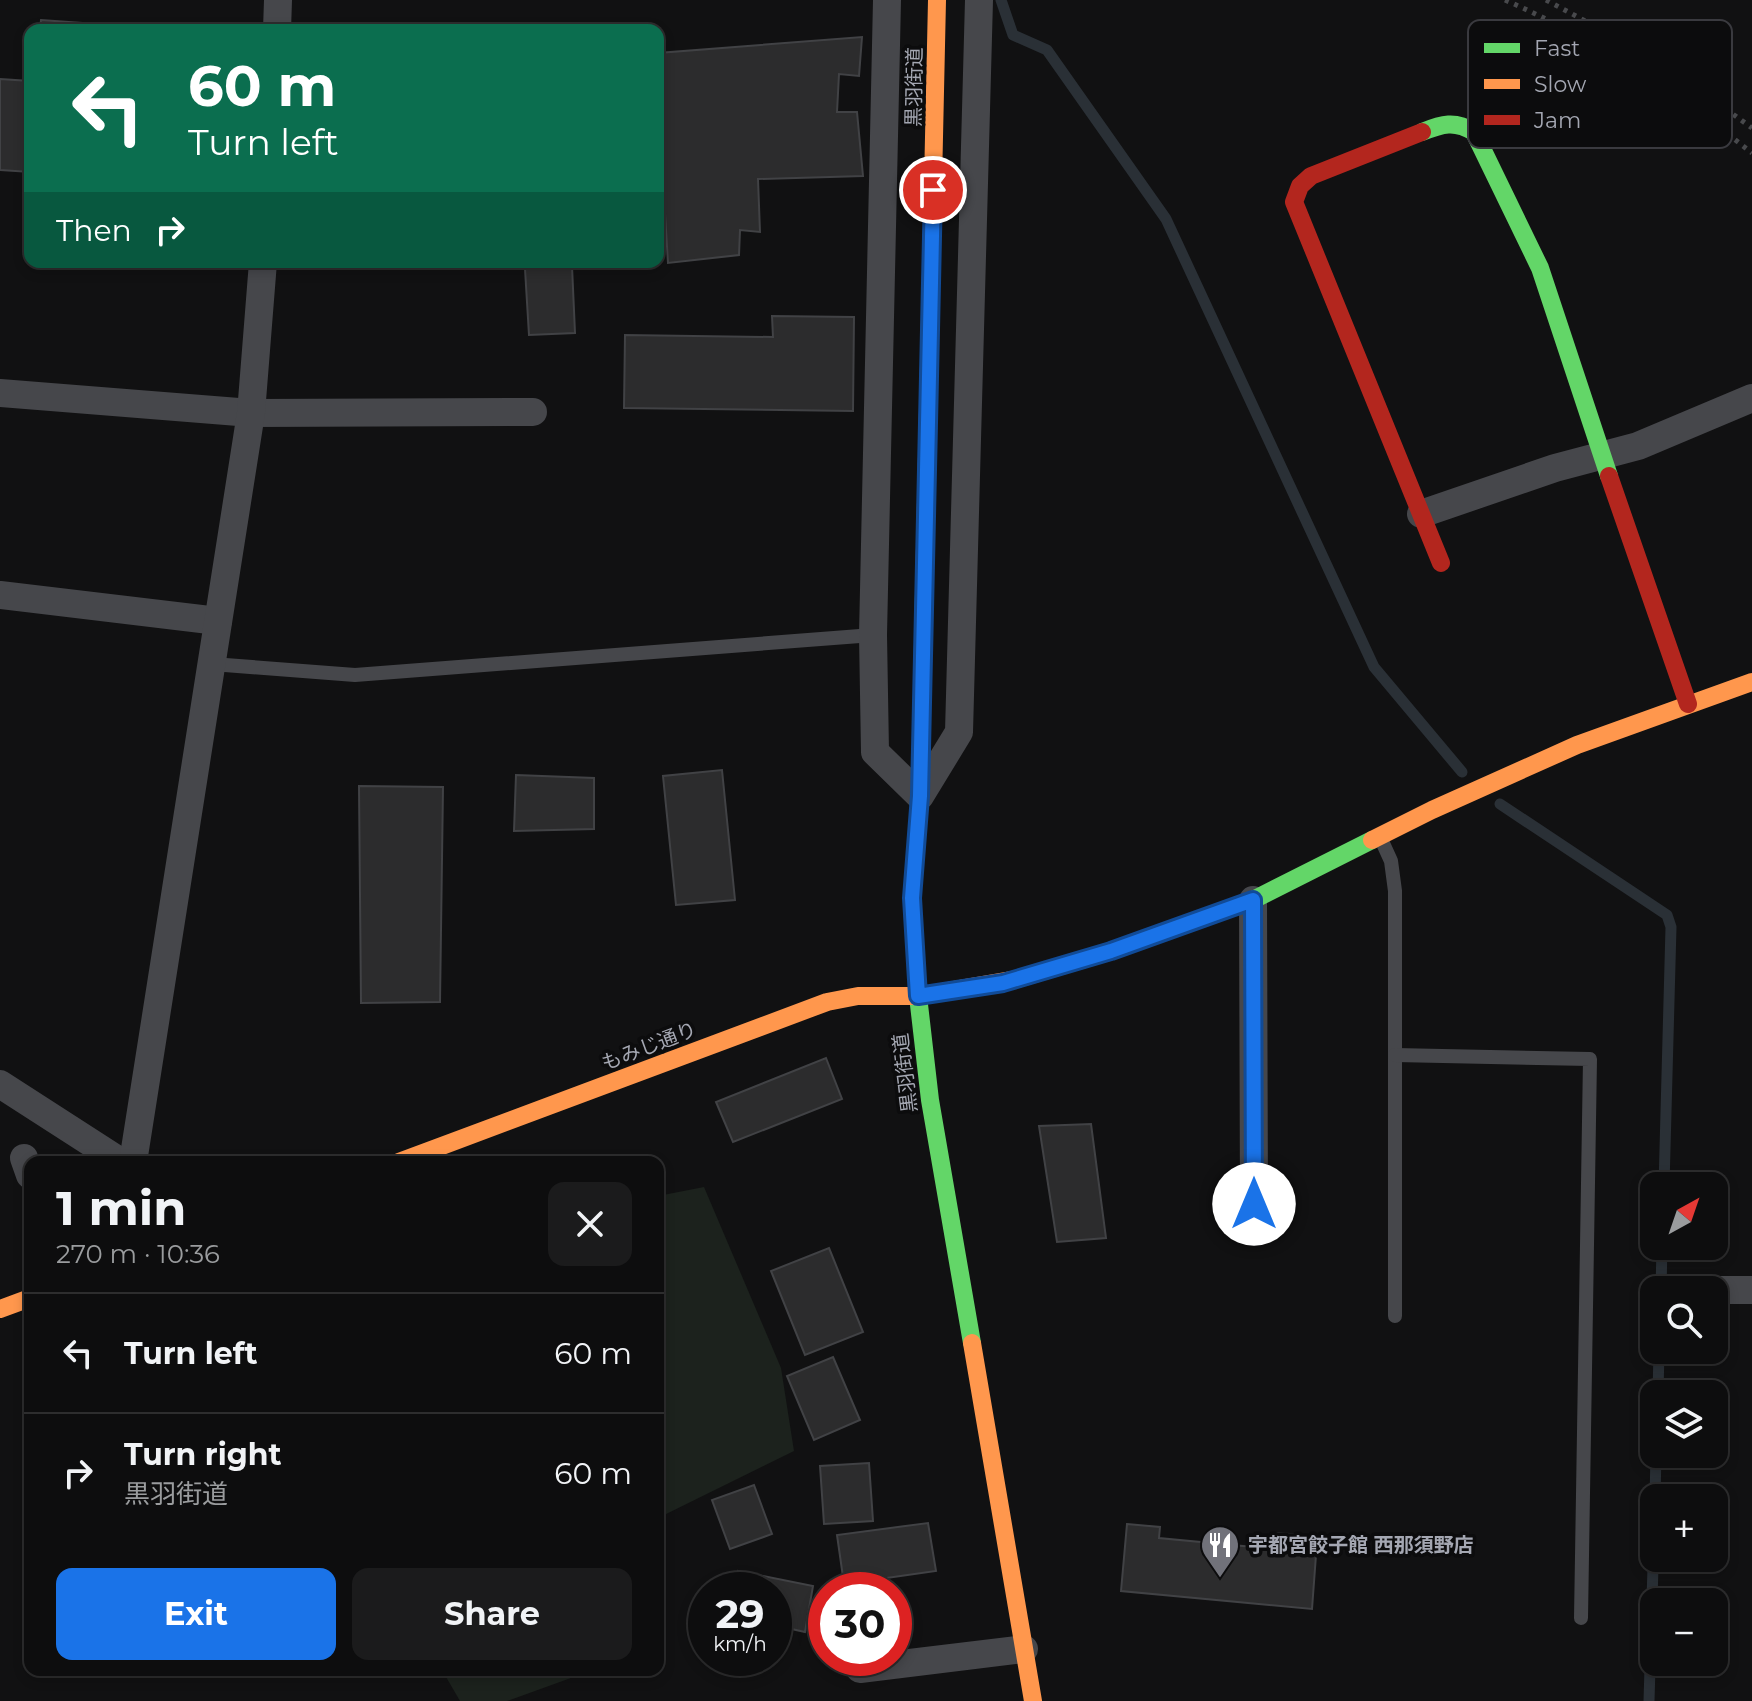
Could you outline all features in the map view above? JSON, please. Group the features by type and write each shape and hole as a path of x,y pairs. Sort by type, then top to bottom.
{"street":[{"path":"277,24 278,0"},
{"path":"887,0 873,635 875,752 920,796 959,732 979,0"},
{"name":"黒羽街道","path":"937,0 920,796 912,898 918,996 930,1100 1033,1701"},
{"path":"1441,563 1294,202 1300,186 1311,176 1442,124 1460,123 1468,128"},
{"path":"1482,148 1540,268 1600,455 1688,704"},
{"path":"134,1156 251,413 263,268"},
{"path":"0,393 251,413 533,412"},
{"path":"1421,514 1600,455 1638,446 1752,398"},
{"path":"0,595 218,621"},
{"name":"もみじ通り","path":"415,1156 827,1002 858,996 918,996 1003,983 1111,951 1253,900 1432,810 1577,745 1752,682"},
{"path":"1253,900 1254,1204"},
{"path":"0,1084 112,1156"},
{"path":"1728,1290 1752,1290"},
{"path":"0,1309 24,1300"},
{"path":"912,1663 1024,1649"}],"lane":[{"path":"212,664 355,675 873,635"},
{"path":"1379,836 1391,861 1395,891 1395,1316"},
{"path":"1395,1055 1590,1059 1581,1618"}],"path":[{"path":"1505,0 1544,20"},
{"path":"1546,0 1583,20"},
{"path":"1732,113 1752,128"},
{"path":"1732,137 1752,153"}],"shaded area":[{"path":"704,1187 781,1368 794,1451 664,1515 664,1195"},
{"path":"445,1676 576,1676 507,1701 460,1701"}],"building":[{"path":"41,20 97,24 41,24"},
{"path":"862,37 859,76 839,74 837,112 857,112 863,176 758,179 760,232 740,230 739,255 668,263 664,197 664,53"},
{"path":"0,79 24,81 24,172 0,170"},
{"path":"572,268 575,333 529,335 525,269"},
{"path":"772,316 854,317 853,411 624,408 625,335 773,337"},
{"path":"722,770 735,900 676,905 663,776"},
{"path":"516,775 594,778 594,829 514,831"},
{"path":"359,786 443,787 440,1002 361,1003"},
{"path":"826,1058 842,1099 733,1142 716,1102"},
{"path":"1091,1124 1106,1238 1057,1242 1039,1126"},
{"path":"829,1248 863,1332 805,1355 771,1271"},
{"path":"833,1357 860,1420 814,1440 787,1376"},
{"path":"869,1463 873,1521 824,1524 820,1466"},
{"path":"754,1485 772,1534 730,1549 712,1500"},
{"path":"928,1523 936,1571 912,1574 842,1572 837,1535"},
{"path":"1127,1524 1160,1527 1159,1538 1274,1549 1276,1533 1302,1535 1300,1554 1316,1555 1312,1609 1121,1591"},
{"path":"792,1582 808,1585 805,1632 792,1629"}],"waterway":[{"path":"1001,0 1013,35 1047,50 1166,219 1374,667 1462,772"},
{"path":"1500,804 1667,915 1671,927 1664,1172"},
{"path":"1661,1276 1662,1260"},
{"path":"1658,1380 1659,1364"},
{"path":"1655,1484 1656,1468"},
{"path":"1649,1701 1653,1572"}],"traffic: fast":[{"path":"1422,132 1448,124 1468,129"},
{"path":"1482,148 1540,268 1609,476"},
{"path":"924,594 920,796 912,898 918,996 930,1100 972,1343"},
{"path":"1017,979 1111,951 1253,900 1372,840"}],"traffic: slow":[{"path":"924,594 937,0"},
{"path":"1372,840 1577,745 1752,682"},
{"path":"415,1156 827,1002 858,996 918,996 1017,979"},
{"path":"0,1309 24,1300"},
{"path":"972,1343 1033,1701"}],"traffic: jam":[{"path":"1422,132 1311,176 1300,186 1294,202 1441,563"},
{"path":"1609,476 1688,704"}],"place":[{"name":"宇都宮餃子館 西那須野店","path":"1220,1579"}],"route":[{"path":"933,190 920,796 912,898 918,996 1003,983 1111,951 1253,900 1254,1204"}]}
